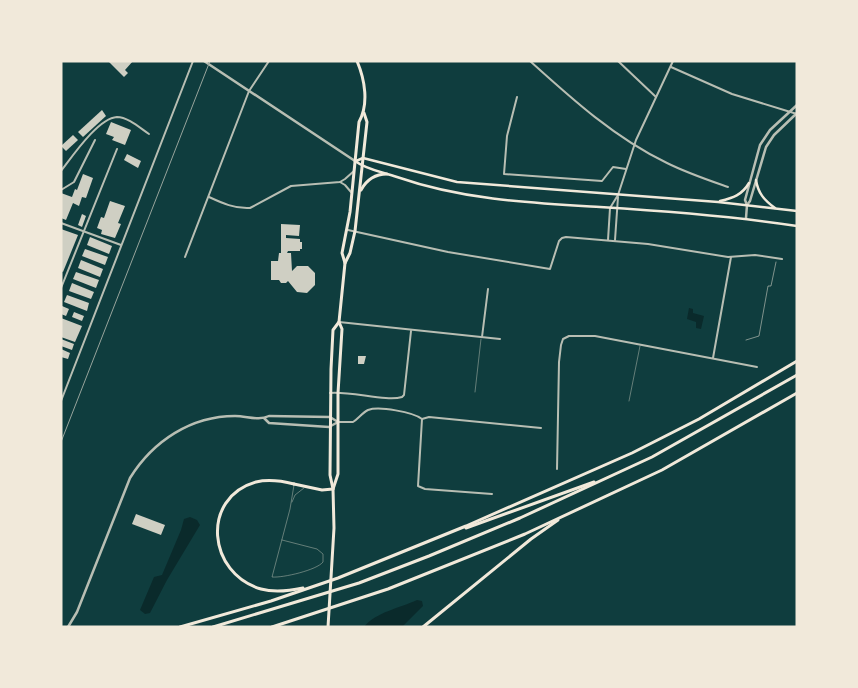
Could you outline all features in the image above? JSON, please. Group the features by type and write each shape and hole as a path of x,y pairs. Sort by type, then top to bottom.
{"main road":[{"path":"328,627 334,528 329,428 334,330 338,322 345,263 350,253 355,231 367,122 364,113 364,85 357,61"},
{"path":"345,263 342,254 352,193 359,122 364,113"},
{"path":"355,161 363,158 457,182 718,202 797,211"},
{"path":"355,161 363,166 387,174 435,188 484,199 746,218 797,226"},
{"path":"360,193 370,178 387,174"},
{"path":"756,180 758,191 776,209"},
{"path":"718,202 736,196 745,190 749,183"},
{"path":"333,489 338,474 338,393 342,328 338,322"},
{"path":"180,627 271,601 346,575 564,484 699,419 797,361"},
{"path":"213,627 359,583 511,522 652,457 797,375"},
{"path":"272,627 388,589 525,534 662,470 797,393"},
{"path":"414,548 613,475"},
{"path":"316,586 287,591 263,590 238,578 222,558 218,543 218,528 226,504 239,491 257,482 268,481 322,490 333,489"},
{"path":"423,627 531,539 567,514"}],"street":[{"path":"61,401 193,61"},
{"path":"204,61 355,161"},
{"path":"185,257 249,91 269,61"},
{"path":"530,61 594,116 634,145 668,164 728,187"},
{"path":"618,61 656,97"},
{"path":"615,240 618,195 626,169 634,145 673,61"},
{"path":"670,66 732,94 797,114"},
{"path":"517,97 507,136 504,174 602,180 613,167 626,169"},
{"path":"746,218 747,205 745,200 757,154 764,138 797,105"},
{"path":"747,205 750,201 766,147 770,140 797,114"},
{"path":"61,172 78,149 109,120 119,117 125,119 149,134"},
{"path":"61,190 74,182 95,140"},
{"path":"61,288 117,149"},
{"path":"209,197 229,206 243,209 250,208 291,186 340,182 354,171"},
{"path":"340,182 345,184 352,193"},
{"path":"608,240 610,208 618,195"},
{"path":"61,223 121,245"},
{"path":"347,229 448,252 550,269 559,241 562,238 615,240 731,258 747,254 782,259"},
{"path":"713,358 731,258"},
{"path":"482,338 488,289"},
{"path":"338,322 500,339"},
{"path":"330,394 338,393 393,399 404,395 412,331"},
{"path":"557,470 559,362 561,341 569,336 590,335 757,367"},
{"path":"68,627 77,612 123,493 136,468 151,451 175,432 206,419 236,416 264,418 270,416 330,417 338,422 353,422 365,412 374,409 413,414 422,419 430,418 541,428"},
{"path":"264,418 269,423 329,428 338,422"},
{"path":"422,419 418,486 425,489 492,494"}],"lane":[{"path":"476,392 482,338"},
{"path":"629,400 640,345"},
{"path":"291,504 291,493 294,484"},
{"path":"282,540 317,549 322,554 323,562 315,568 283,577 272,577 291,504 295,495 306,486"}],"path":[{"path":"746,340 759,336 768,286 771,286 777,258"}],"water":[{"path":"689,308 693,309 693,313 704,316 701,329 696,328 696,322 687,319"},
{"path":"190,517 197,520 200,525 167,580 150,613 145,614 140,610 154,577 162,575 184,519"},
{"path":"417,600 422,601 423,606 402,627 364,627 382,614"}],"building":[{"path":"108,61 133,61 125,70 128,73 124,77"},
{"path":"102,110 106,116 83,137 78,132"},
{"path":"111,122 131,130 125,145 112,140 114,137 106,134"},
{"path":"73,135 78,140 66,151 61,146"},
{"path":"127,154 141,161 138,168 124,160"},
{"path":"83,174 93,178 86,198 82,197 79,206 73,203 66,220 61,218 61,193 72,197"},
{"path":"110,201 125,206 118,223 121,224 115,238 101,234 102,230 97,228 101,217 104,218"},
{"path":"82,214 86,216 82,227 78,225"},
{"path":"281,224 300,225 299,236 286,235 286,238 300,239 302,249 300,251 288,251 287,253 291,253 292,271 297,266 308,266 315,273 315,285 307,293 297,292 288,281 281,283 279,280 271,280 271,261 278,261 279,253 281,253"},
{"path":"61,229 78,235 63,272 61,271"},
{"path":"90,237 112,246 109,254 87,245"},
{"path":"85,249 108,257 105,265 82,256"},
{"path":"81,260 103,269 100,277 78,268"},
{"path":"76,272 99,280 96,288 73,279"},
{"path":"72,283 94,292 91,299 69,291"},
{"path":"67,295 89,303 87,311 64,302"},
{"path":"62,306 69,309 66,316 61,314"},
{"path":"74,312 84,316 82,321 72,317"},
{"path":"61,318 82,326 75,342 61,337"},
{"path":"61,339 74,344 72,350 61,346"},
{"path":"61,349 70,353 68,359 61,357"},
{"path":"358,356 366,356 364,364 358,364"},
{"path":"136,514 165,525 161,535 132,524"}],"railway":[{"path":"61,442 210,61"}]}
